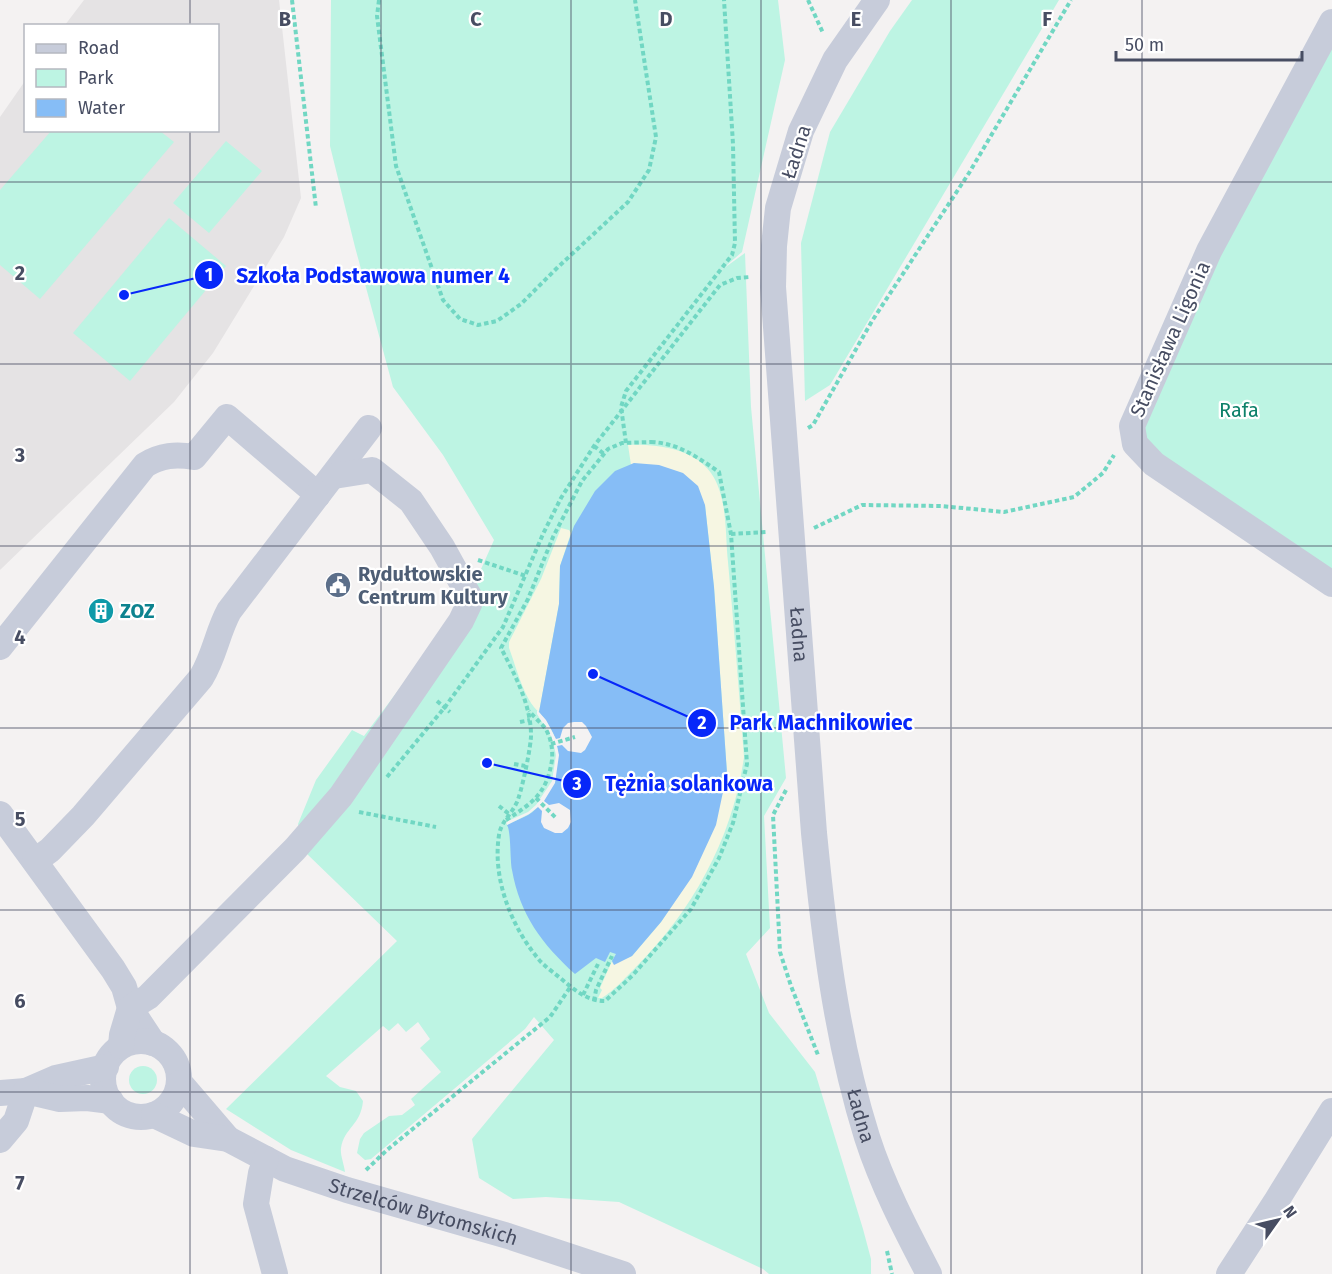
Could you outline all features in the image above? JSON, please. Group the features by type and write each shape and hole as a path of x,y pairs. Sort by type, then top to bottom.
{"street":[{"name":"Ładna","path":"877,0 836,60 801,131 778,208 772,287 816,855 834,996 867,1139 886,1186 928,1274"},
{"name":"Stanisława Ligonia","path":"1332,21 1209,251 1132,426 1134,444 1154,464 1332,584"},
{"path":"0,647 145,465 157,457 178,454 194,457 226,417 326,486"},
{"path":"36,861 83,816 201,678 210,662 229,611 369,428"},
{"path":"121,1046 130,1008 148,997 295,849 340,796 417,687 461,621 470,602 469,596 442,547 411,501 372,470 326,486"},
{"path":"0,814 113,969 123,987 130,1008 153,1043"},
{"path":"141,1042 153,1043 163,1048 176,1063 180,1083 177,1093 164,1110 154,1115 135,1117 126,1114 111,1101 104,1084 106,1067 121,1046 141,1042"},
{"path":"0,1140 16,1121 26,1091 56,1078 106,1067"},
{"path":"180,1083 228,1139"},
{"path":"0,1093 26,1091 60,1099 87,1098 111,1101"},
{"path":"1228,1274 1332,1111"},
{"path":"154,1115 194,1134 228,1139"},
{"name":"Strzelców Bytomskich","path":"228,1139 285,1169 347,1190 508,1236 624,1274"},
{"path":"266,1159 261,1173 256,1204 275,1274"}],"path":[{"path":"292,0 316,208"},
{"path":"379,0 377,16 396,166 443,300 460,319 478,325 496,321 521,304 556,268 628,202 649,170 656,136 635,0"},
{"path":"626,443 622,412 626,391 732,255 735,243 734,144 724,0"},
{"path":"808,0 826,39"},
{"path":"783,437 796,437 813,425 872,321 969,173 1071,0"},
{"path":"386,778 445,707 503,627 543,534 594,446 720,285 737,278 753,277"},
{"path":"731,534 773,532 791,528 805,532 862,505 941,506 1004,512 1074,497 1102,473 1132,426"},
{"path":"667,442 694,455 719,472 731,534 747,765 733,823 719,858 691,909 632,976 605,1001 594,1001 542,963 520,932 507,900 497,863 502,823 517,803 532,736 528,711 517,679 501,648 528,599 570,501 582,481 608,449 626,443 667,442"},
{"path":"594,446 604,454"},
{"path":"475,559 526,576"},
{"path":"502,823 536,798 544,789 550,770 553,750 546,729 528,711"},
{"path":"520,722 530,720"},
{"path":"551,744 575,737"},
{"path":"514,764 525,766"},
{"path":"536,798 557,819"},
{"path":"499,806 509,814"},
{"path":"321,819 357,811 436,826"},
{"path":"594,1001 596,990 612,956"},
{"path":"583,995 598,964"},
{"path":"347,1190 387,1150 550,1017 571,986"}],"shaded area":[{"path":"84,0 279,0 301,198 284,237 213,353 174,402 0,570 0,117 24,82 24,132 219,132 219,24 66,24"}],"green space":[{"path":"331,0 778,0 785,60 742,252 720,271 745,253 751,407 786,778 764,816 770,928 746,954 769,1013 815,1072 863,1229 871,1259 871,1274 769,1274 763,1269 619,1202 546,1197 513,1199 479,1178 472,1139 554,1040 534,1017 525,1029 371,1159 365,1160 357,1153 364,1133 389,1116 402,1115 415,1105 411,1099 441,1072 420,1048 430,1039 418,1022 406,1032 398,1023 389,1031 383,1026 326,1076 340,1087 356,1091 363,1101 359,1116 345,1136 341,1148 345,1172 291,1150 226,1109 397,941 306,853 298,824 316,780 352,730 364,736 469,596 494,540 443,455 393,387 330,146"},
{"path":"912,0 1059,0 830,385 805,401 801,243 830,132 890,31"},
{"name":"Rafa","path":"1332,22 1332,584 1154,464 1138,410"},
{"path":"50,132 161,132 174,142 40,299 0,265 0,190"},
{"path":"226,141 262,171 209,233 173,203"},
{"path":"169,218 226,266 130,381 73,333"},
{"path":"143,1066 153,1070 157,1080 153,1090 143,1094 133,1090 129,1080 133,1070"}],"sand":[{"path":"628,445 650,445 673,449 694,458 711,473 720,493 725,516 744,757 739,787 720,844 692,897 657,945 620,984 602,998 598,998 612,961 613,964 632,956 661,922 691,877 727,773 714,587 705,505 634,463 631,465"},
{"path":"561,528 571,533 560,566 559,604 539,712 525,691 509,648 509,642 541,579"}],"water":[{"path":"634,463 659,465 683,473 698,486 705,505 714,587 727,773 716,825 692,877 661,922 632,956 614,965 612,961 616,954 610,952 605,962 596,958 575,974 543,940 527,915 512,870 507,825 528,815 539,806 550,786 557,766 555,738 539,712 559,604 560,566 574,526 595,491 615,471"}],"pier":[{"path":"537,710 546,720 556,739 560,738 563,728 568,723 574,722 582,722 592,737 581,753 568,751 562,745 557,746 559,755 555,783 544,801 549,805 559,803 570,810 571,822 562,833 555,833 544,828 541,822 542,811 538,807 507,825 506,822 528,812 536,805 552,781 556,755 551,736 537,714"}],"place":[{"name":"Szkoła Podstawowa numer 4","path":"124,295"},
{"name":"Rydułtowskie Centrum Kultury","path":"338,585"},
{"name":"ZOZ","path":"101,611"},
{"name":"Park Machnikowiec","path":"593,674"},
{"name":"Tężnia solankowa","path":"487,763"}]}
